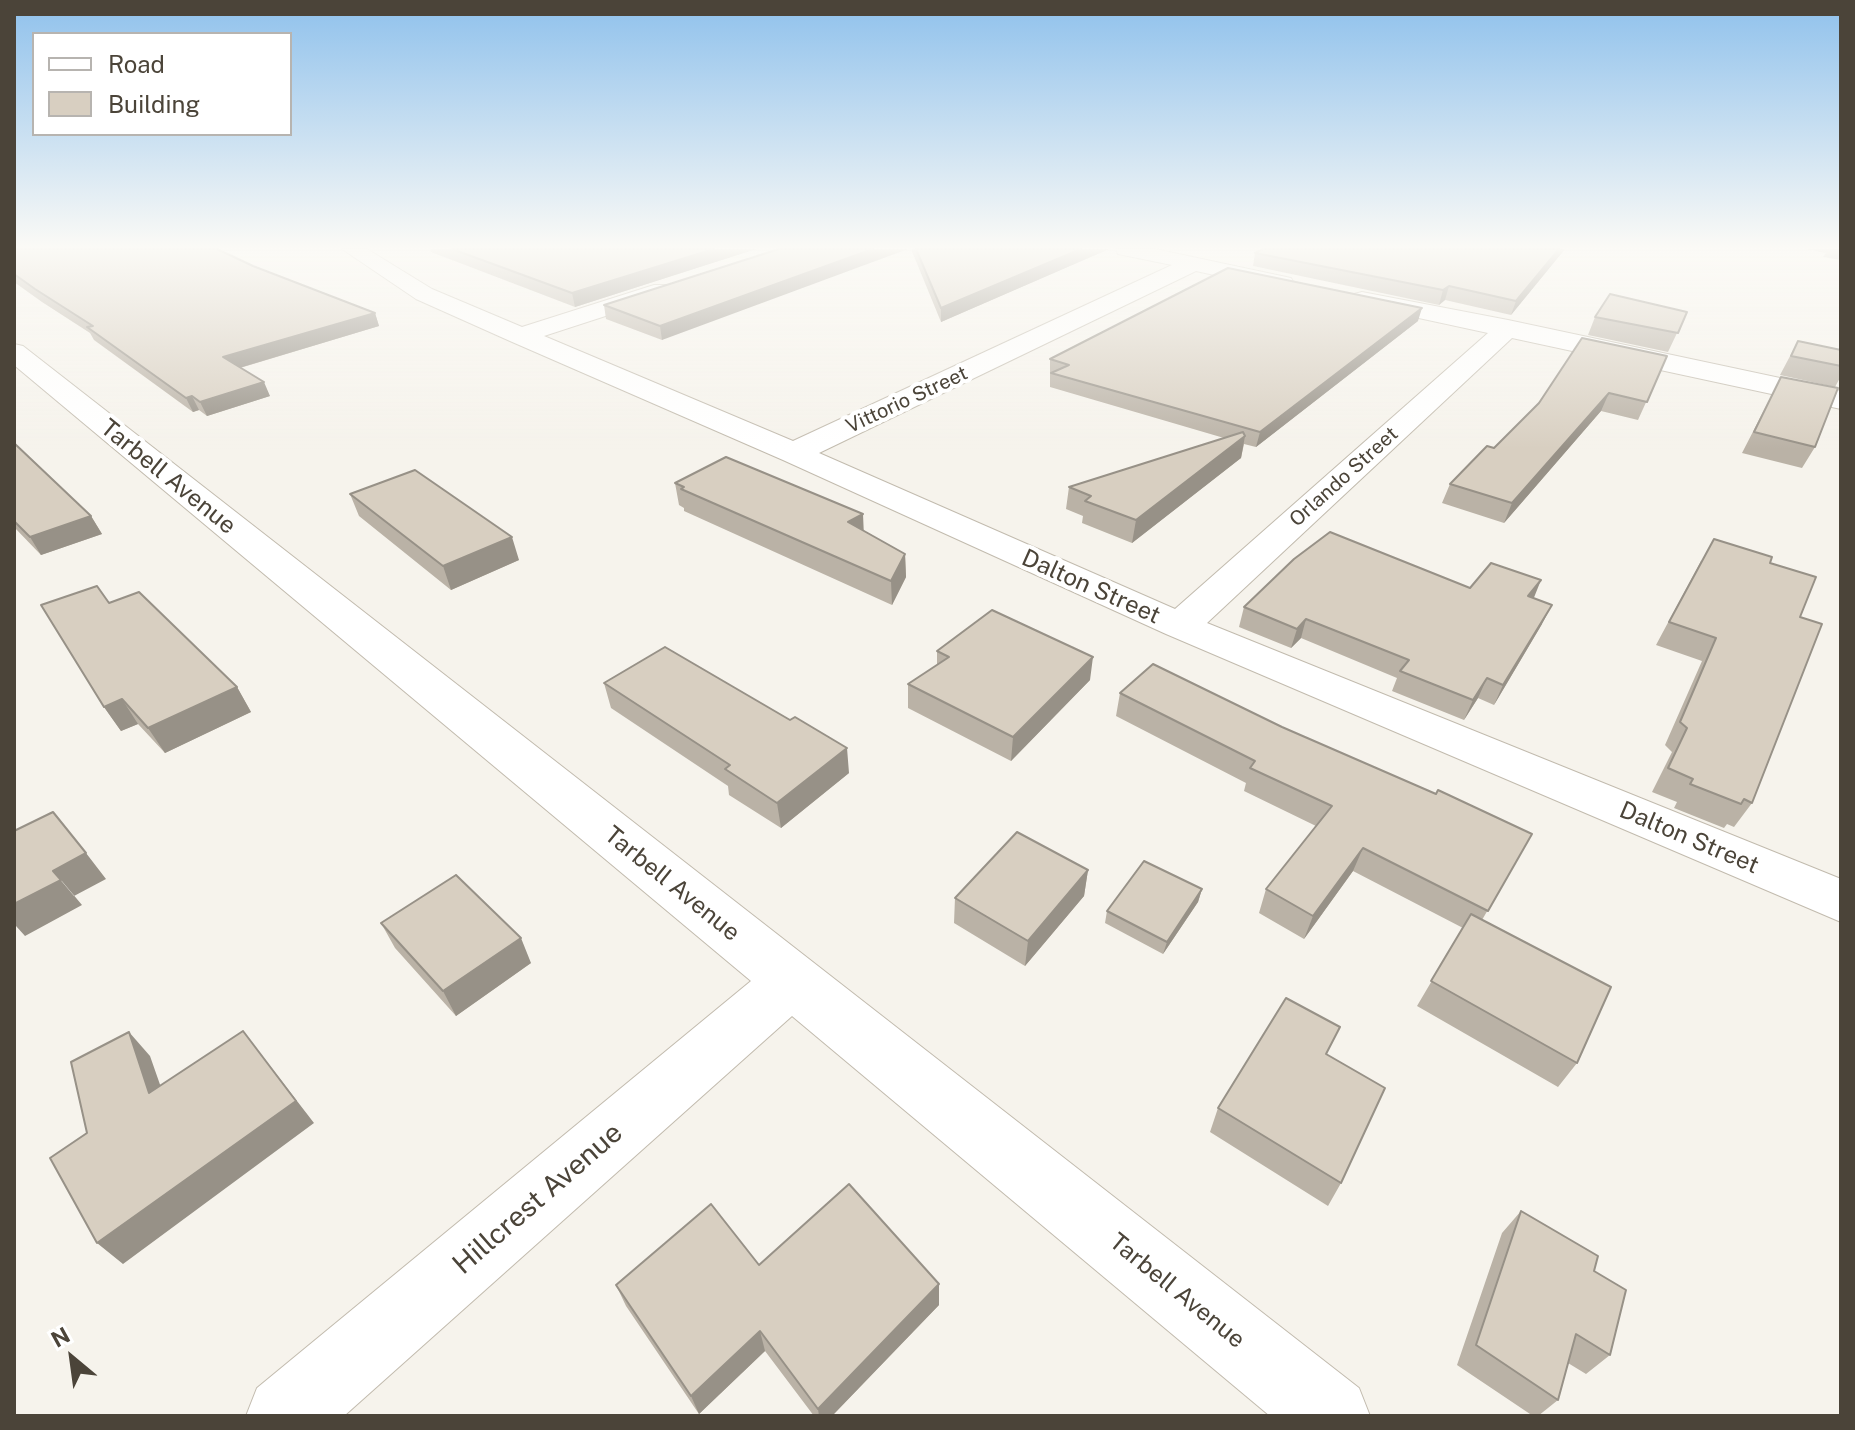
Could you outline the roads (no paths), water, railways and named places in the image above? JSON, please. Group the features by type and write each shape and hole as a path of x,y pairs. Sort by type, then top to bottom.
{"street":[{"name":"Dalton Street","path":"473,316 794,453 1180,626 1841,901"},
{"path":"519,336 581,316"},
{"name":"Vittorio Street","path":"794,453 1084,316"},
{"path":"1447,316 1841,400"},
{"name":"Orlando Street","path":"1180,626 1508,328"},
{"name":"Tarbell Avenue","path":"14,352 1331,1416"},
{"name":"Hillcrest Avenue","path":"285,1416 792,981"}]}
